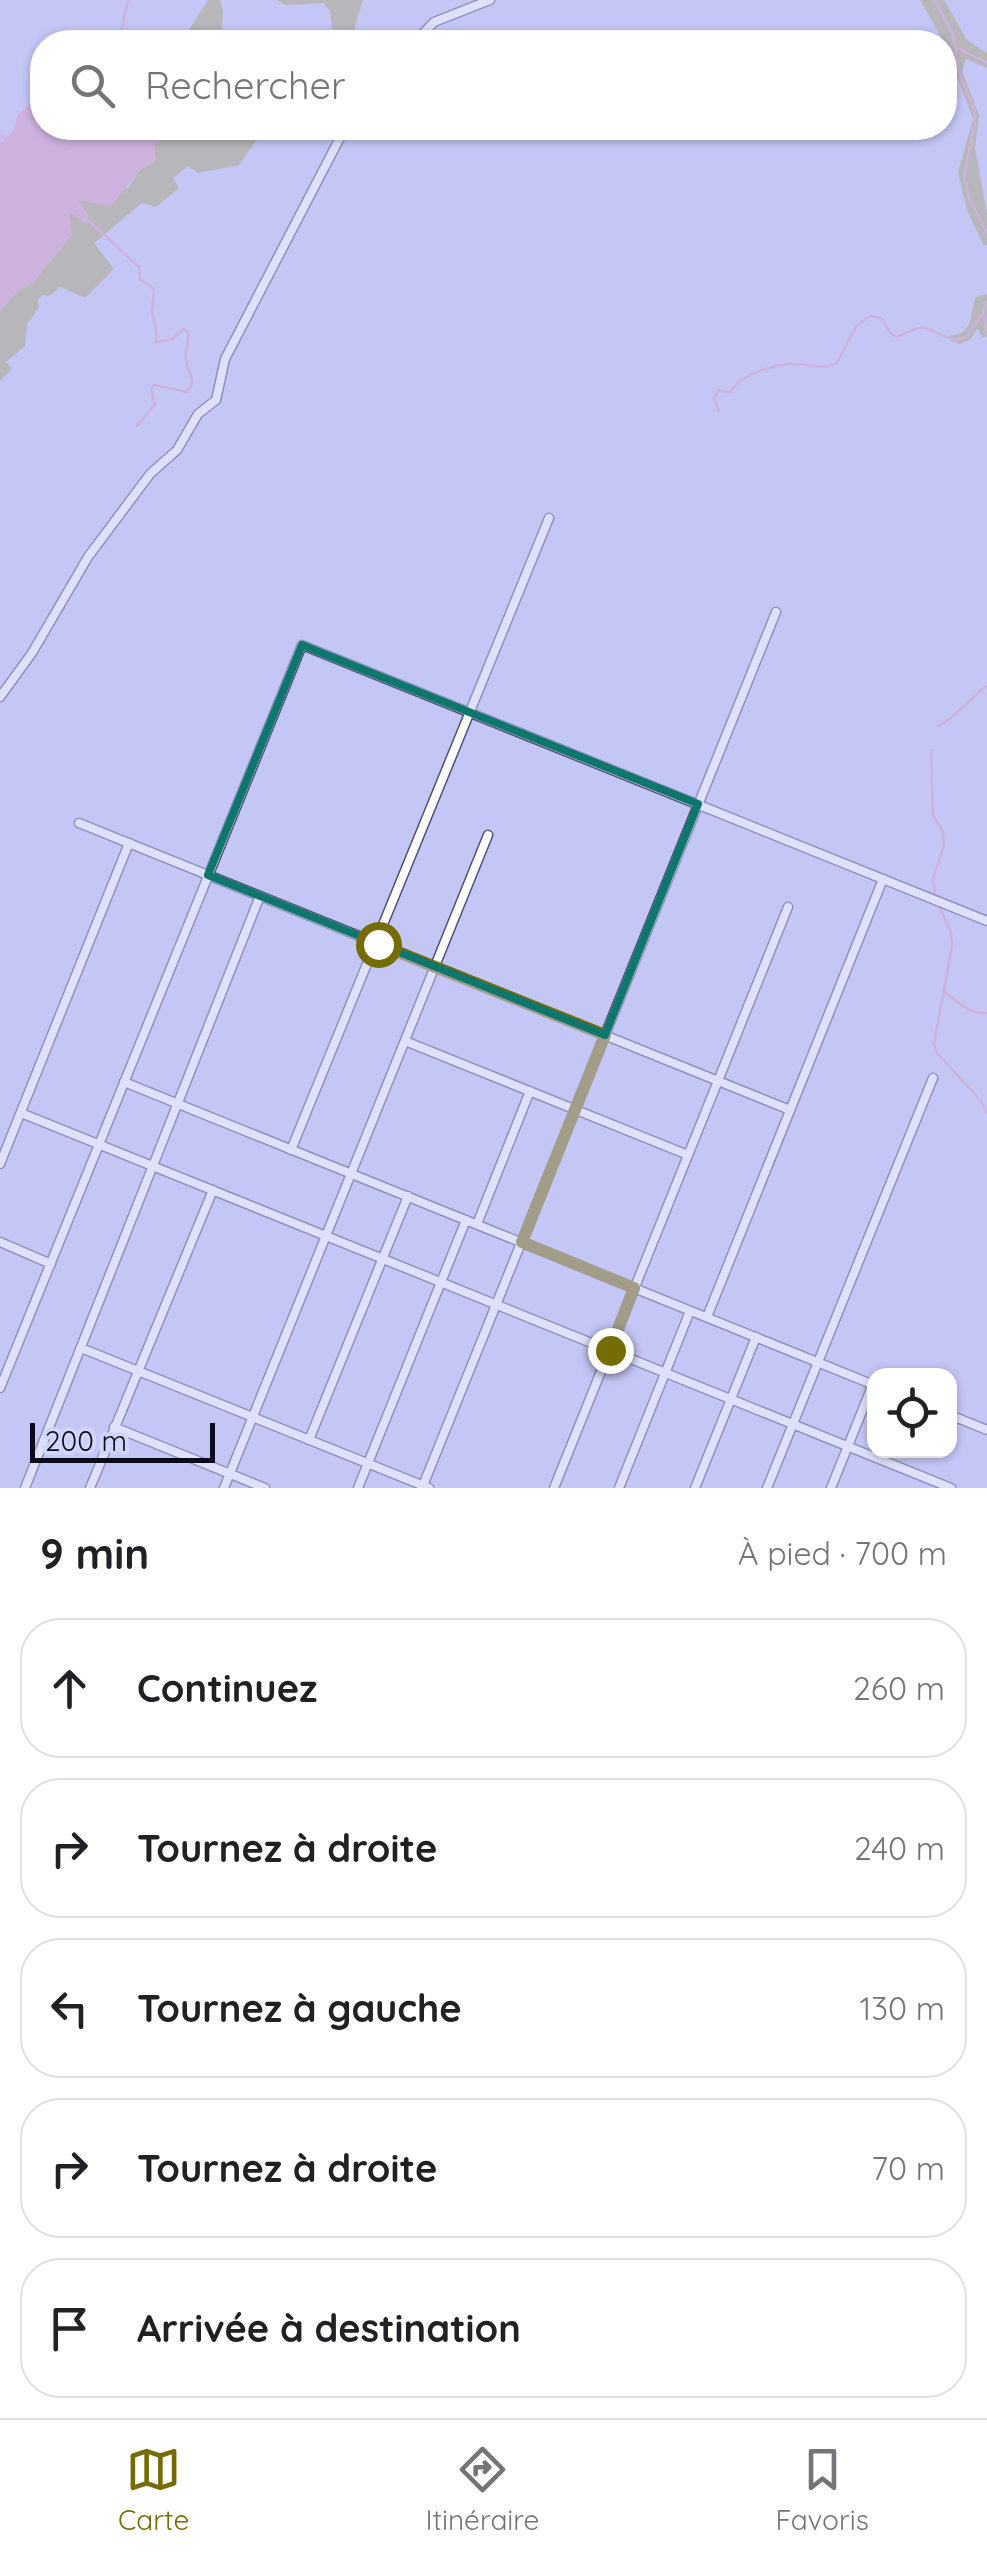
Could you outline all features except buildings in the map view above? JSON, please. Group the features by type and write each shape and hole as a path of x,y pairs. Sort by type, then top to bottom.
{"street":[{"path":"426,30 434,22 490,0"},
{"path":"0,697 32,654 88,558 150,474 176,450 198,414 216,400 225,359 339,140"},
{"path":"292,1150 550,518"},
{"path":"81,1348 425,1487 776,612"},
{"path":"0,1388 302,645 987,921"},
{"path":"79,824 790,1110"},
{"path":"224,1488 488,836"},
{"path":"0,1164 129,844"},
{"path":"707,1317 884,879"},
{"path":"25,1488 260,896"},
{"path":"554,1488 788,908"},
{"path":"405,1041 688,1155"},
{"path":"767,1488 933,1078"},
{"path":"124,1082 867,1381"},
{"path":"477,1224 530,1092"},
{"path":"20,1113 951,1488"},
{"path":"90,1488 212,1190"},
{"path":"309,1440 408,1196"},
{"path":"358,1488 466,1220"},
{"path":"0,1242 50,1264"},
{"path":"619,1488 690,1310"},
{"path":"695,1488 756,1337"},
{"path":"830,1488 867,1401"},
{"path":"957,1418 987,1430"},
{"path":"114,1427 266,1488"}],"highlighted area":[{"path":"302,645 698,804 605,1035 208,875"}],"shaded area":[{"path":"208,0 220,0 222,30 189,30"},
{"path":"277,0 363,0 354,30 332,29 330,11 324,3 285,5"},
{"path":"920,0 944,0 967,40 987,53 987,68 966,59 962,71 979,115 975,148 987,214 987,246 967,210 958,172 973,119 957,77 957,30 937,30"},
{"path":"30,104 30,140 161,140 154,145 156,160 139,171 111,206 78,200 88,215 87,224 69,212 72,235 33,283 19,290 0,311 0,143 13,131 18,114"},
{"path":"161,140 257,140 239,165 198,173 188,166 173,178 179,188 156,207 142,203 94,243 114,269 85,298 60,287 49,296 42,295 39,308 27,324 25,346 6,362 12,369 0,381 0,311 19,290 33,283 68,211 87,223 77,200 128,188 139,171 155,160 154,145"},
{"path":"987,294 987,336 983,338 977,328 971,339 960,344 950,341 951,336 968,327 976,297"}],"waterway":[{"path":"122,30 128,0"},
{"path":"935,0 950,30"},
{"path":"958,48 987,63"},
{"path":"957,57 975,122 964,177 969,198 987,233"},
{"path":"0,135 5,140"},
{"path":"88,220 139,267 140,279 154,289 155,342 171,340 184,329 189,333 186,357 192,380 190,388 187,392 154,385 151,390 155,404 137,426"},
{"path":"987,302 983,313 987,334"},
{"path":"719,411 714,398 719,390 730,392 759,371 787,364 821,367 837,363 857,325 871,316 881,318 897,337 928,328 956,340 966,337 983,313"},
{"path":"938,726 987,686"},
{"path":"931,750 933,815 943,832 944,846 933,878 935,896"},
{"path":"938,904 951,932 952,946 934,1044 937,1053 981,1101 987,1113"},
{"path":"943,990 969,1010 987,1013"}],"route":[{"path":"378,944 605,1035 522,1242 634,1288 610,1350"}]}
